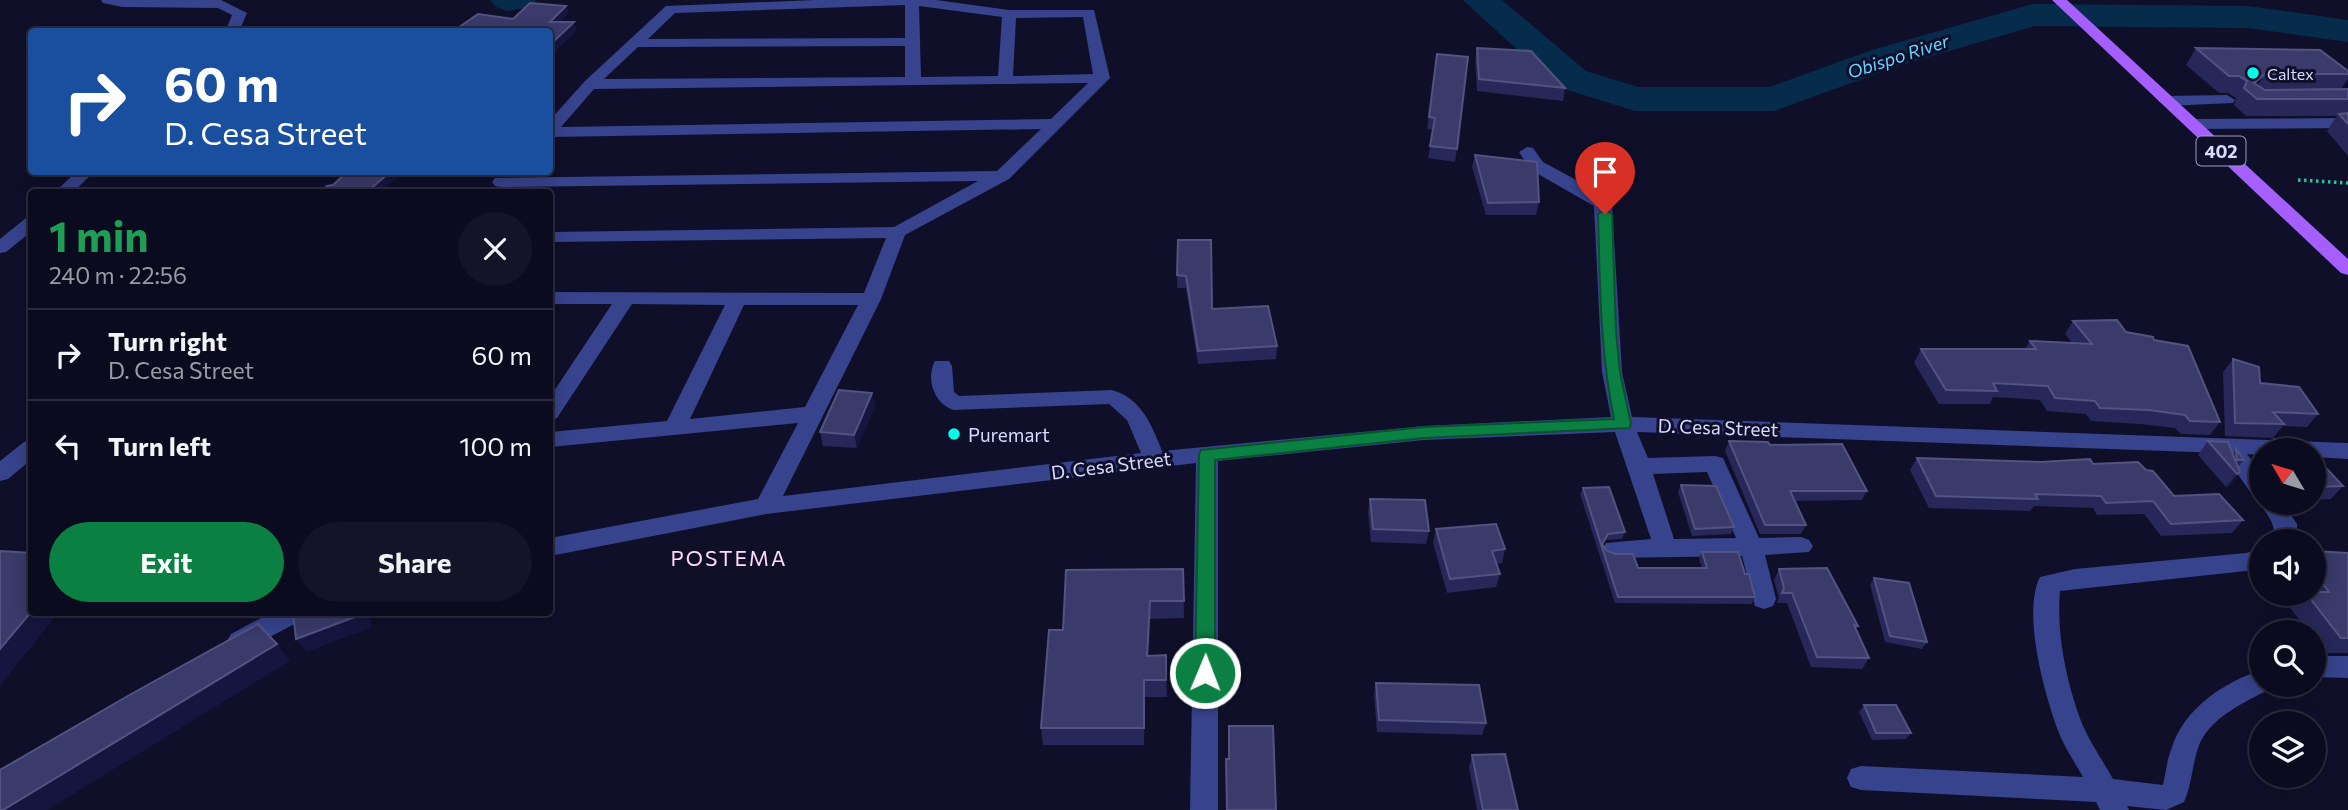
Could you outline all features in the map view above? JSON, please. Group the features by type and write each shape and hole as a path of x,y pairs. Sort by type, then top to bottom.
{"main road":[{"name":"402","path":"2059,0 2348,269"}],"street":[{"path":"108,0 122,3 220,4 240,13 234,28"},
{"path":"912,1 913,82"},
{"path":"553,127 590,84 671,9 912,1 1009,14 1089,13 1102,78"},
{"path":"1005,81 1009,14"},
{"path":"634,43 912,42"},
{"path":"590,84 1102,78"},
{"path":"553,237 897,232 1003,176 1102,78"},
{"path":"2166,101 2227,100"},
{"path":"2191,124 2348,123"},
{"path":"553,130 1055,124"},
{"path":"1527,152 1537,166 1598,199 1603,205 1608,257 1609,345 1623,424 1640,466 1665,546"},
{"path":"66,189 83,175"},
{"path":"501,182 1003,176"},
{"path":"0,248 28,225"},
{"path":"766,506 871,299 897,232"},
{"path":"553,298 871,299"},
{"path":"553,408 626,298"},
{"path":"676,425 738,299"},
{"path":"942,366 944,394 954,403 1112,397 1123,401 1132,409 1154,459"},
{"path":"553,440 676,425 813,414"},
{"name":"D. Cesa Street","path":"553,546 766,506 1154,459 1424,433 1623,424 2348,451"},
{"path":"2229,445 2249,473"},
{"path":"0,474 28,450"},
{"path":"1203,810 1207,455"},
{"path":"1640,466 1715,464 1751,546 1764,599"},
{"path":"1614,549 1665,546 1801,546"},
{"path":"2109,800 2071,729 2057,683 2045,618 2049,584 2075,578 2249,561"},
{"path":"222,651 288,616"},
{"path":"2326,667 2348,667"},
{"path":"1861,778 2109,800 2165,798 2174,793 2185,746 2197,722 2219,704 2249,688"}],"path":[{"path":"2298,180 2348,183"}],"building":[{"path":"530,3 566,6 550,22 574,22 553,42 553,28 458,28 478,14 513,19"},
{"path":"1477,48 1531,51 1565,88 1479,79"},
{"path":"2196,48 2320,50 2348,71 2348,74 2265,74 2254,83 2265,90 2348,89 2348,99 2257,99 2244,88 2247,81 2239,76 2229,76"},
{"path":"1437,54 1468,57 1457,149 1430,146 1435,118 1429,117"},
{"path":"2348,113 2348,124 2339,114"},
{"path":"1475,155 1537,162 1539,202 1488,203"},
{"path":"344,175 387,175 370,189 323,189 333,185"},
{"path":"1178,240 1211,240 1212,309 1268,306 1277,346 1198,351 1186,276 1177,275"},
{"path":"2117,320 2126,332 2188,346 2220,422 2190,421 2185,415 2149,410 2100,408 2095,401 2055,398 2048,386 1993,383 1997,391 1946,390 1921,349 2036,349 2030,341 2092,344 2073,321"},
{"path":"2233,359 2259,367 2260,383 2299,387 2318,414 2273,412 2284,424 2235,423"},
{"path":"839,390 872,393 854,435 820,432"},
{"path":"1729,441 1768,442 1770,445 1842,444 1867,491 1790,491 1806,525 1765,525"},
{"path":"2208,441 2228,442 2240,472 2237,474"},
{"path":"2236,449 2244,460 2237,460"},
{"path":"1917,458 2042,462 2090,459 2093,464 2138,462 2146,470 2153,471 2174,496 2219,494 2243,520 2171,524 2153,501 2106,503 2101,496 2035,494 2038,499 1936,496"},
{"path":"2326,468 2343,486 2326,487"},
{"path":"1681,485 1716,486 1734,527 1695,529"},
{"path":"1609,487 1625,532 1608,534 1602,544 1607,551 1633,554 1638,568 1707,568 1702,552 1738,552 1745,574 1749,574 1755,597 1618,597 1583,488"},
{"path":"1370,499 1425,500 1429,531 1373,529"},
{"path":"1496,524 1505,549 1492,551 1500,574 1450,579 1436,529"},
{"path":"0,551 28,553 28,616 0,649"},
{"path":"2326,552 2348,553 2348,638 2341,638 2316,606 2326,606 2326,592 2329,592 2326,588"},
{"path":"1827,568 1858,626 1854,625 1869,658 1817,657 1792,593 1782,593 1784,588 1779,569"},
{"path":"1183,569 1184,601 1150,601 1147,656 1166,655 1166,680 1144,680 1144,728 1041,728 1049,630 1063,630 1066,570"},
{"path":"1874,578 1909,583 1927,642 1890,636"},
{"path":"293,616 358,616 296,639"},
{"path":"258,624 277,644 0,810 0,770"},
{"path":"1376,683 1479,685 1486,723 1379,720"},
{"path":"1864,705 1896,705 1911,733 1876,733"},
{"path":"1229,726 1273,726 1276,810 1227,810 1226,759 1229,759"},
{"path":"1505,754 1518,810 1483,810 1472,755"}],"waterway":[{"name":"Obispo River","path":"508,0 518,0"},
{"name":"Obispo River","path":"1481,0 1572,79 1635,99 1774,99 1885,58 2033,15 2248,17 2348,31"}],"place":[{"name":"Caltex","path":"2253,73"},
{"name":"Puremart","path":"954,434"}],"district":[{"name":"POSTEMA","path":"729,557"}],"route":[{"path":"1205,673 1207,455 1424,433 1623,424 1612,372 1608,332 1605,214"}]}
